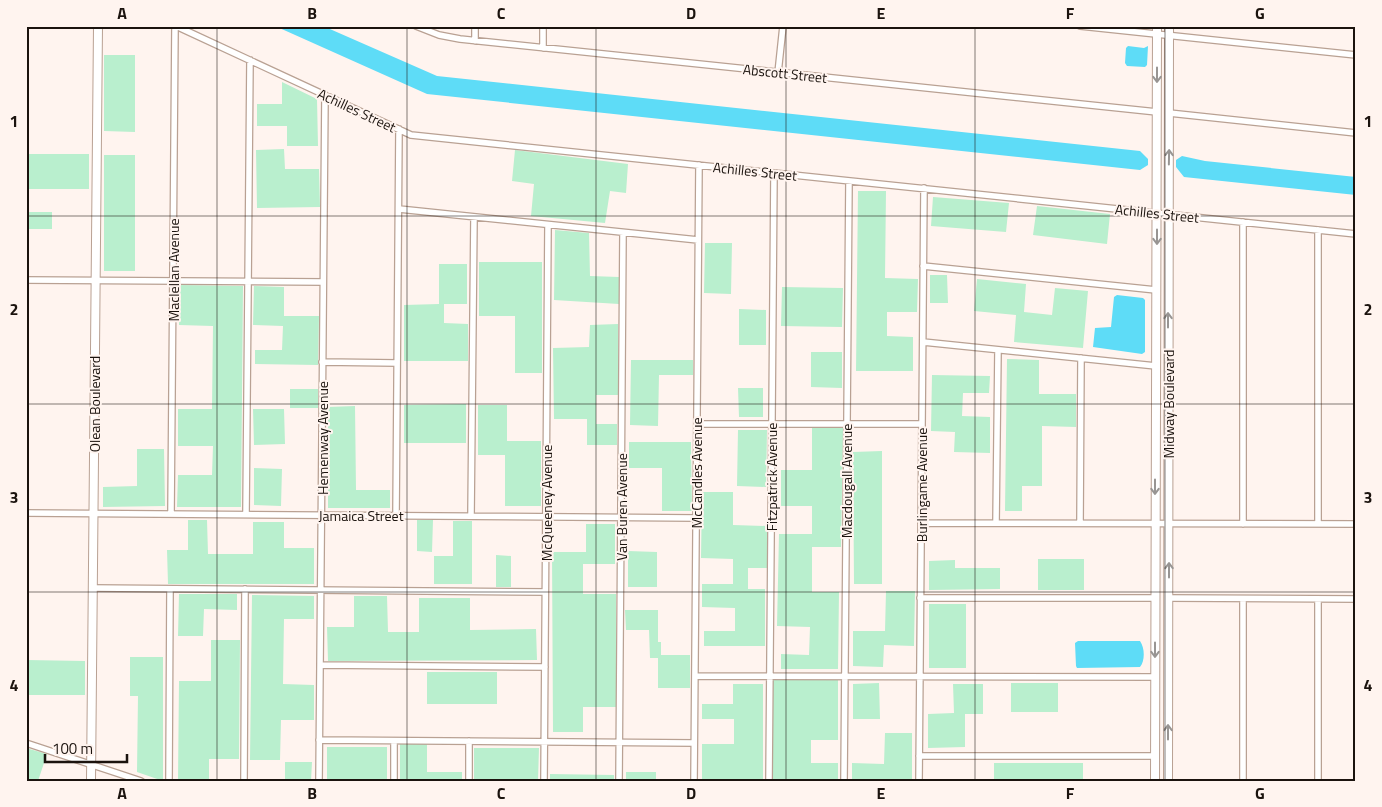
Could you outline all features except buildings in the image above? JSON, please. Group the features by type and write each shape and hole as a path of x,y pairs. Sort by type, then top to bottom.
{"street":[{"name":"Olean Boulevard","path":"91,781 98,26"},
{"name":"Achilles Street","path":"176,26 411,135 1356,234"},
{"name":"Maclellan Avenue","path":"171,514 176,26"},
{"name":"Abscott Street","path":"416,26 439,35 475,41 1157,112"},
{"path":"475,26 475,41"},
{"path":"543,26 543,48"},
{"path":"778,73 783,26"},
{"path":"1080,26 1157,30 1170,36 1356,55"},
{"name":"Midway Boulevard","path":"1168,781 1169,26"},
{"name":"Midway Boulevard","path":"1155,781 1157,30"},
{"path":"246,514 250,60"},
{"name":"Hemenway Avenue","path":"319,781 324,95"},
{"path":"1169,114 1356,133"},
{"path":"396,516 399,130"},
{"name":"McCandles Avenue","path":"694,781 699,165"},
{"name":"Fitzpatrick Avenue","path":"769,781 774,173"},
{"name":"Macdougall Avenue","path":"844,781 849,181"},
{"name":"Burlingame Avenue","path":"919,781 924,188"},
{"path":"399,209 698,240"},
{"path":"471,516 474,217"},
{"path":"1243,222 1243,524"},
{"name":"McQueeney Avenue","path":"544,781 548,225"},
{"path":"1318,230 1318,524"},
{"name":"Van Buren Avenue","path":"619,781 623,233"},
{"path":"923,266 1156,290"},
{"path":"26,280 323,282"},
{"path":"922,342 1156,366"},
{"path":"996,523 998,350"},
{"path":"1080,523 1081,358"},
{"path":"322,362 397,363"},
{"path":"697,424 922,424"},
{"name":"Jamaica Street","path":"26,512 696,518"},
{"path":"921,523 1356,524"},
{"path":"93,588 546,592"},
{"path":"169,781 170,589"},
{"path":"244,781 246,589"},
{"path":"920,598 1155,598"},
{"path":"1169,598 1356,599"},
{"path":"1243,599 1243,781"},
{"path":"1318,599 1318,781"},
{"path":"320,665 545,667"},
{"path":"695,676 1155,677"},
{"path":"319,740 694,743"},
{"path":"394,741 394,781"},
{"path":"469,741 469,781"},
{"path":"26,743 141,781"},
{"path":"919,756 1155,756"}],"green space":[{"path":"104,55 135,55 135,132 104,131"},
{"path":"282,82 317,99 318,146 287,146 287,126 257,126 257,104 282,104"},
{"path":"284,149 285,169 319,169 320,207 257,208 256,150"},
{"path":"515,150 628,164 626,193 610,191 605,223 531,216 534,184 512,181"},
{"path":"26,154 89,154 89,189 26,189"},
{"path":"104,155 135,155 135,271 104,271"},
{"path":"858,191 886,191 885,278 918,279 917,312 887,312 887,336 913,337 913,371 856,371"},
{"path":"933,197 1009,203 1006,232 931,226"},
{"path":"1037,206 1110,214 1107,244 1033,235"},
{"path":"26,212 52,212 52,229 26,229"},
{"path":"555,230 589,233 590,276 619,277 619,304 554,300"},
{"path":"705,243 732,243 731,294 704,293"},
{"path":"479,262 542,262 542,373 515,373 515,316 479,316"},
{"path":"439,264 467,264 467,304 444,304 444,323 468,324 468,361 404,361 404,305 439,304"},
{"path":"930,275 947,275 948,303 930,303"},
{"path":"977,279 1026,284 1024,312 1052,315 1055,288 1088,291 1083,348 1014,342 1016,315 974,311"},
{"path":"179,285 243,286 241,507 177,507 178,475 212,475 213,446 178,446 178,409 212,409 213,326 179,325"},
{"path":"254,286 284,287 284,316 319,316 318,365 255,364 255,350 282,350 283,326 253,325"},
{"path":"782,287 843,288 842,327 781,326"},
{"path":"739,309 766,310 766,345 739,345"},
{"path":"618,324 618,395 596,395 596,424 617,424 617,445 587,445 587,419 554,419 553,348 589,347 590,325"},
{"path":"811,352 842,352 842,388 811,387"},
{"path":"1007,359 1039,360 1039,394 1076,394 1076,427 1042,426 1042,486 1022,486 1022,511 1005,511"},
{"path":"631,360 693,360 693,375 659,375 658,426 630,425"},
{"path":"932,375 990,376 989,393 963,393 962,416 990,417 990,453 954,452 955,432 931,431"},
{"path":"738,388 763,388 763,417 739,417"},
{"path":"290,389 318,389 318,408 290,408"},
{"path":"466,404 466,443 404,443 404,405"},
{"path":"478,405 507,405 507,441 541,441 541,506 505,506 505,455 478,455"},
{"path":"355,406 356,490 390,490 390,508 328,508 328,407"},
{"path":"253,409 284,409 285,444 254,445"},
{"path":"812,427 843,428 841,547 812,547 812,592 839,592 838,669 781,669 781,654 809,655 810,627 777,626 779,534 812,534 812,506 781,506 781,470 812,470"},
{"path":"738,430 767,430 766,487 737,486"},
{"path":"629,442 691,442 692,511 662,511 662,468 629,468"},
{"path":"137,449 164,449 165,506 103,507 103,487 137,486"},
{"path":"882,451 882,584 854,584 853,452"},
{"path":"254,468 282,469 281,506 254,505"},
{"path":"702,492 733,492 733,525 767,526 767,568 748,568 748,589 765,589 765,646 704,646 704,631 735,631 735,608 702,607 702,584 733,584 733,559 701,558"},
{"path":"188,520 207,520 208,554 253,554 253,522 284,522 284,548 314,548 314,584 168,584 167,550 188,550"},
{"path":"417,520 433,520 432,552 417,551"},
{"path":"453,521 472,521 472,584 434,584 434,556 453,556"},
{"path":"586,524 615,524 615,564 583,564 583,594 616,594 616,707 583,707 583,732 553,732 552,552 586,552"},
{"path":"628,551 657,552 657,587 628,587"},
{"path":"496,555 511,556 511,587 496,587"},
{"path":"1038,559 1084,559 1084,590 1038,590"},
{"path":"955,560 955,568 1000,568 1000,589 929,590 929,561"},
{"path":"886,591 915,591 914,646 884,645 883,667 853,666 853,631 885,631"},
{"path":"179,594 237,594 237,610 204,609 203,636 178,636"},
{"path":"252,595 314,596 314,619 284,619 283,684 314,685 314,720 281,720 280,760 250,760"},
{"path":"354,596 387,596 388,632 419,632 419,598 470,598 470,630 536,629 537,660 328,661 327,627 354,627"},
{"path":"929,604 966,604 966,668 929,668"},
{"path":"625,610 658,610 658,642 661,642 661,655 690,655 690,688 658,688 658,658 650,658 649,630 626,630"},
{"path":"211,640 240,640 239,759 209,759 209,781 178,781 179,681 211,681"},
{"path":"130,657 163,657 163,781 137,772 138,696 130,696"},
{"path":"26,660 85,661 85,695 26,695"},
{"path":"427,672 497,672 497,704 427,704"},
{"path":"773,680 838,680 838,740 811,740 811,763 838,763 838,781 773,781"},
{"path":"879,683 880,719 853,719 853,684"},
{"path":"1011,683 1058,683 1058,712 1011,712"},
{"path":"733,684 763,684 763,781 702,781 702,744 734,744 734,719 702,719 702,704 733,704"},
{"path":"953,684 983,684 983,714 965,714 965,747 928,748 928,714 954,713"},
{"path":"885,733 912,733 912,781 852,781 852,763 884,764"},
{"path":"400,744 427,744 427,772 462,772 462,781 400,781"},
{"path":"327,747 387,747 387,781 327,781"},
{"path":"26,748 47,754 38,781 26,780"},
{"path":"474,748 539,748 538,781 474,781"},
{"path":"285,762 312,762 311,781 285,781"},
{"path":"994,763 1083,763 1083,781 994,781"},
{"path":"626,772 656,772 656,781 626,781"},
{"path":"550,774 614,775 614,781 550,781"}],"water":[{"path":"275,26 323,26 437,76 1140,151 1148,159 1148,165 1140,170 427,94"},
{"path":"1128,46 1144,48 1148,46 1147,65 1145,67 1127,66 1125,63 1126,48"},
{"path":"1182,156 1205,161 1356,177 1356,195 1184,177 1176,167 1176,160"},
{"path":"1117,295 1143,298 1145,300 1145,352 1142,354 1093,347 1095,328 1111,327 1114,297"},
{"path":"1078,641 1140,641 1144,651 1144,658 1140,667 1077,668 1075,643"}]}
